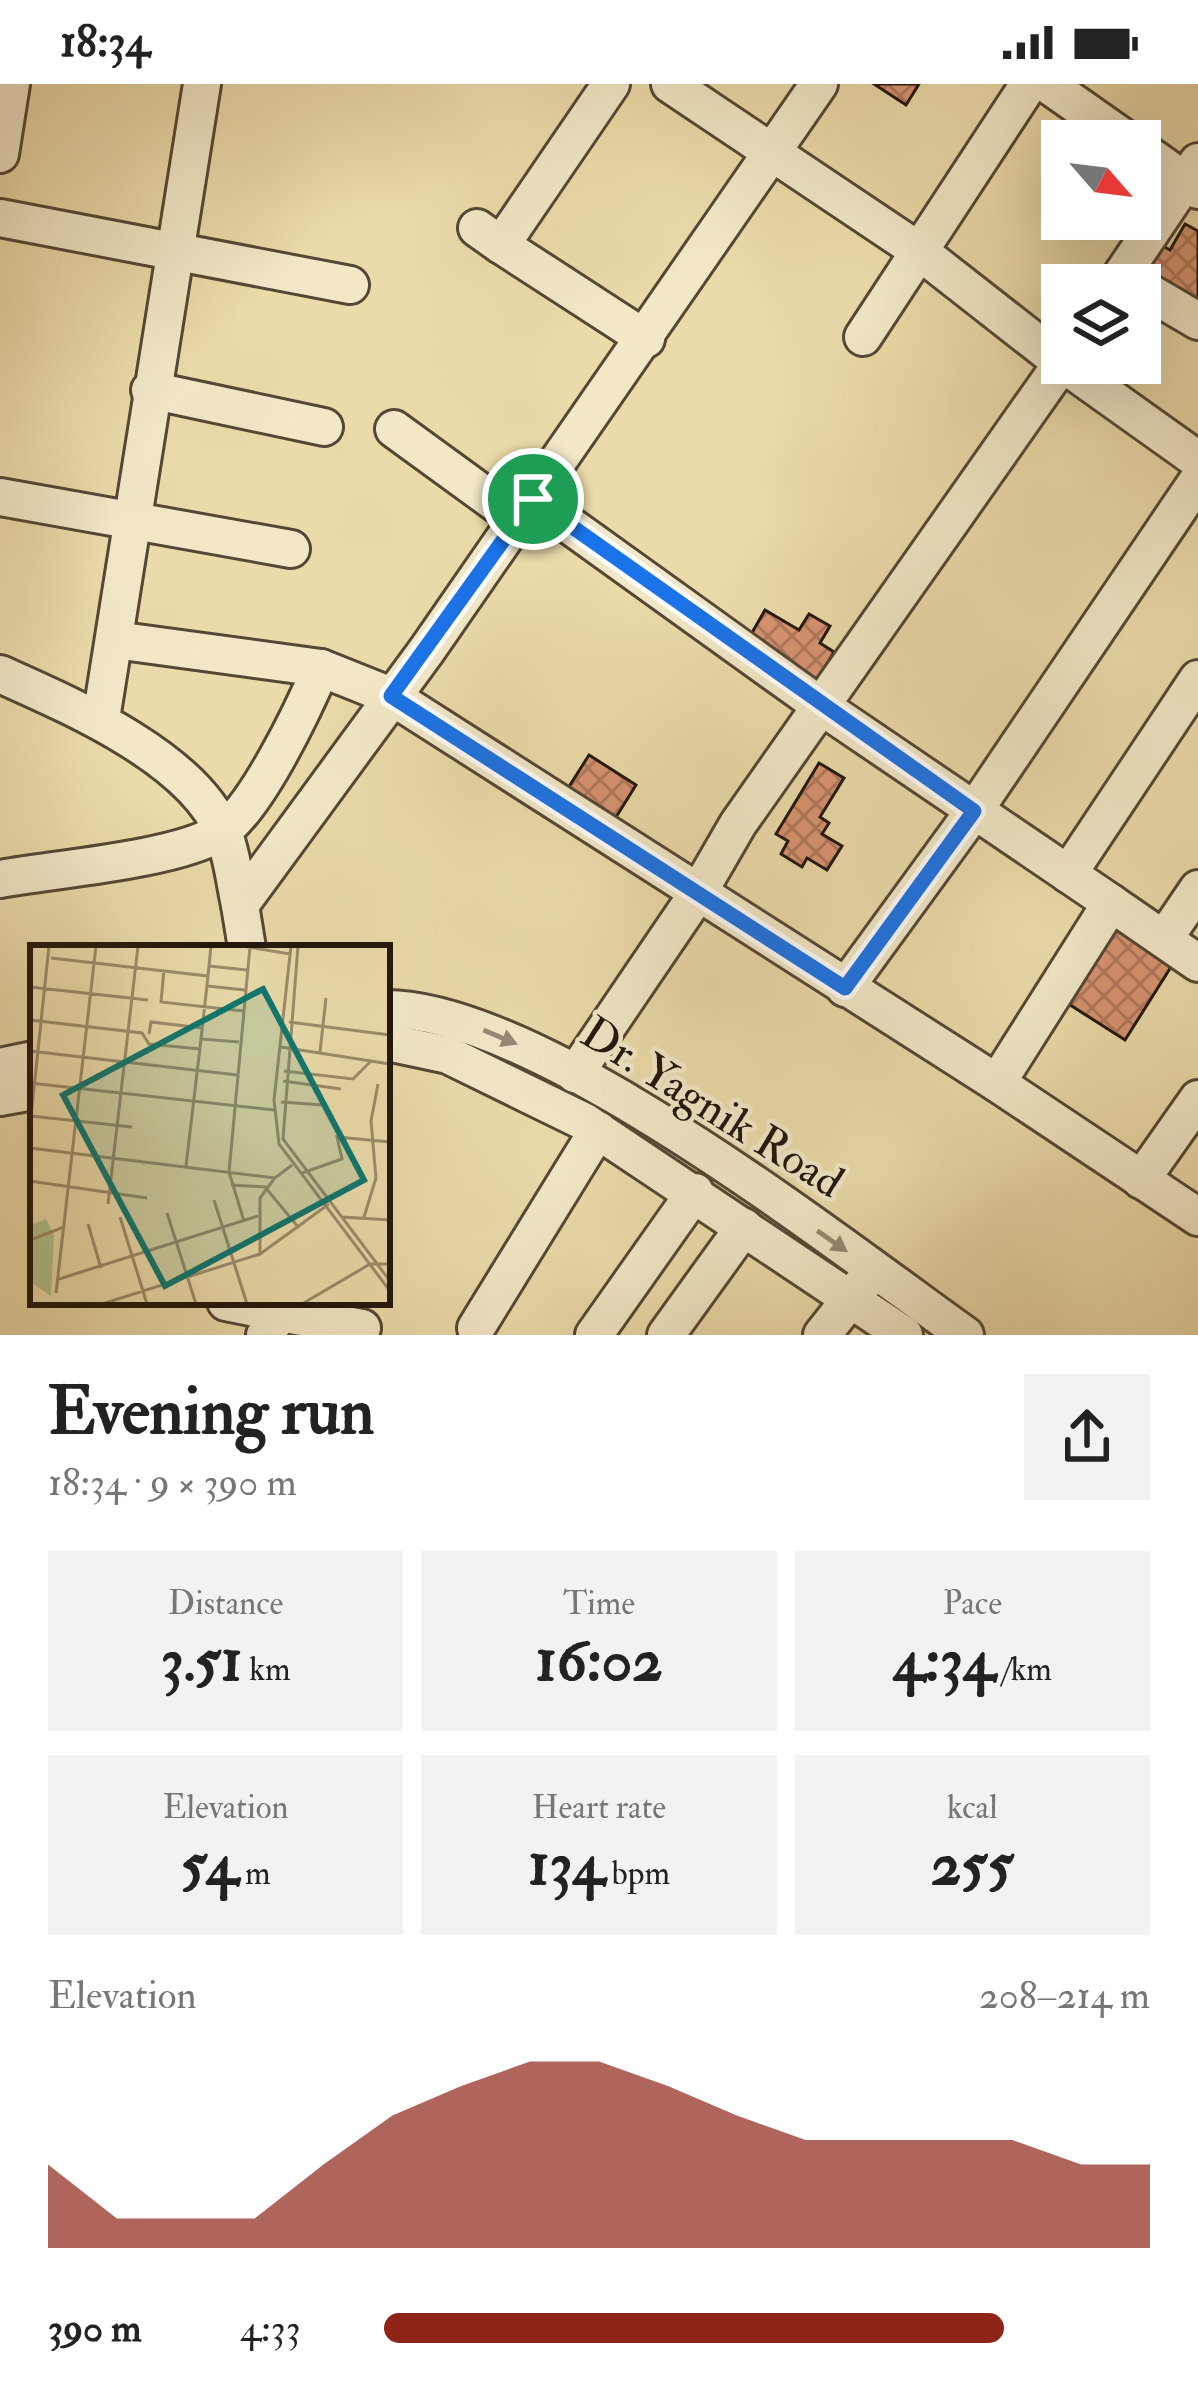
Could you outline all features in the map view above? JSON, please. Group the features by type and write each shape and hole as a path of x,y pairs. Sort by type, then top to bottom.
{"street":[{"path":"0,154 11,84"},
{"path":"101,719 171,250 202,84"},
{"path":"611,84 489,236 646,339"},
{"path":"670,84 919,251 1041,347"},
{"path":"240,905 526,510 819,84"},
{"path":"863,337 1029,84"},
{"path":"1047,84 1098,120"},
{"path":"1140,264 1194,178 1161,160"},
{"path":"0,218 350,285"},
{"path":"1161,301 1198,321"},
{"path":"575,1074 698,892 738,824 1047,384"},
{"path":"1091,384 1198,460"},
{"path":"150,390 324,427"},
{"path":"394,429 526,510 1198,963"},
{"path":"845,988 974,811 1198,480"},
{"path":"0,497 291,549"},
{"path":"115,640 321,668 391,696 998,1083 1198,1217"},
{"path":"0,879 192,845 223,831 277,757 321,668"},
{"path":"0,674 101,719 181,780 223,831 247,945"},
{"path":"1068,874 1198,679"},
{"path":"1164,939 1198,890"},
{"path":"998,1083 1111,903"},
{"name":"Dr. Yagnik Road","path":"390,1010 492,1032 575,1074 862,1284 965,1335"},
{"path":"390,1043 448,1055 598,1130 744,1227 862,1284 904,1335"},
{"path":"0,1066 30,1061"},
{"path":"0,1097 30,1092"},
{"path":"1141,1180 1198,1099"},
{"path":"476,1328 598,1130"},
{"path":"594,1335 695,1192"},
{"path":"666,1335 744,1227"},
{"path":"822,1335 862,1284"},
{"path":"232,1305 273,1324 362,1328"}],"building":[{"path":"874,84 919,84 906,105"},
{"path":"1185,224 1198,231 1198,313 1161,292 1161,264 1140,264 1153,240 1170,250"},
{"path":"765,610 799,630 809,614 830,626 820,643 834,652 814,685 745,645"},
{"path":"589,755 636,785 613,822 565,793"},
{"path":"819,763 844,778 820,817 829,823 822,834 842,846 827,870 807,858 802,867 781,854 788,841 776,834"},
{"path":"1111,903 1181,951 1125,1040 1053,994"}],"route":[{"path":"533,499 974,811 845,988 391,696 533,499"}]}
